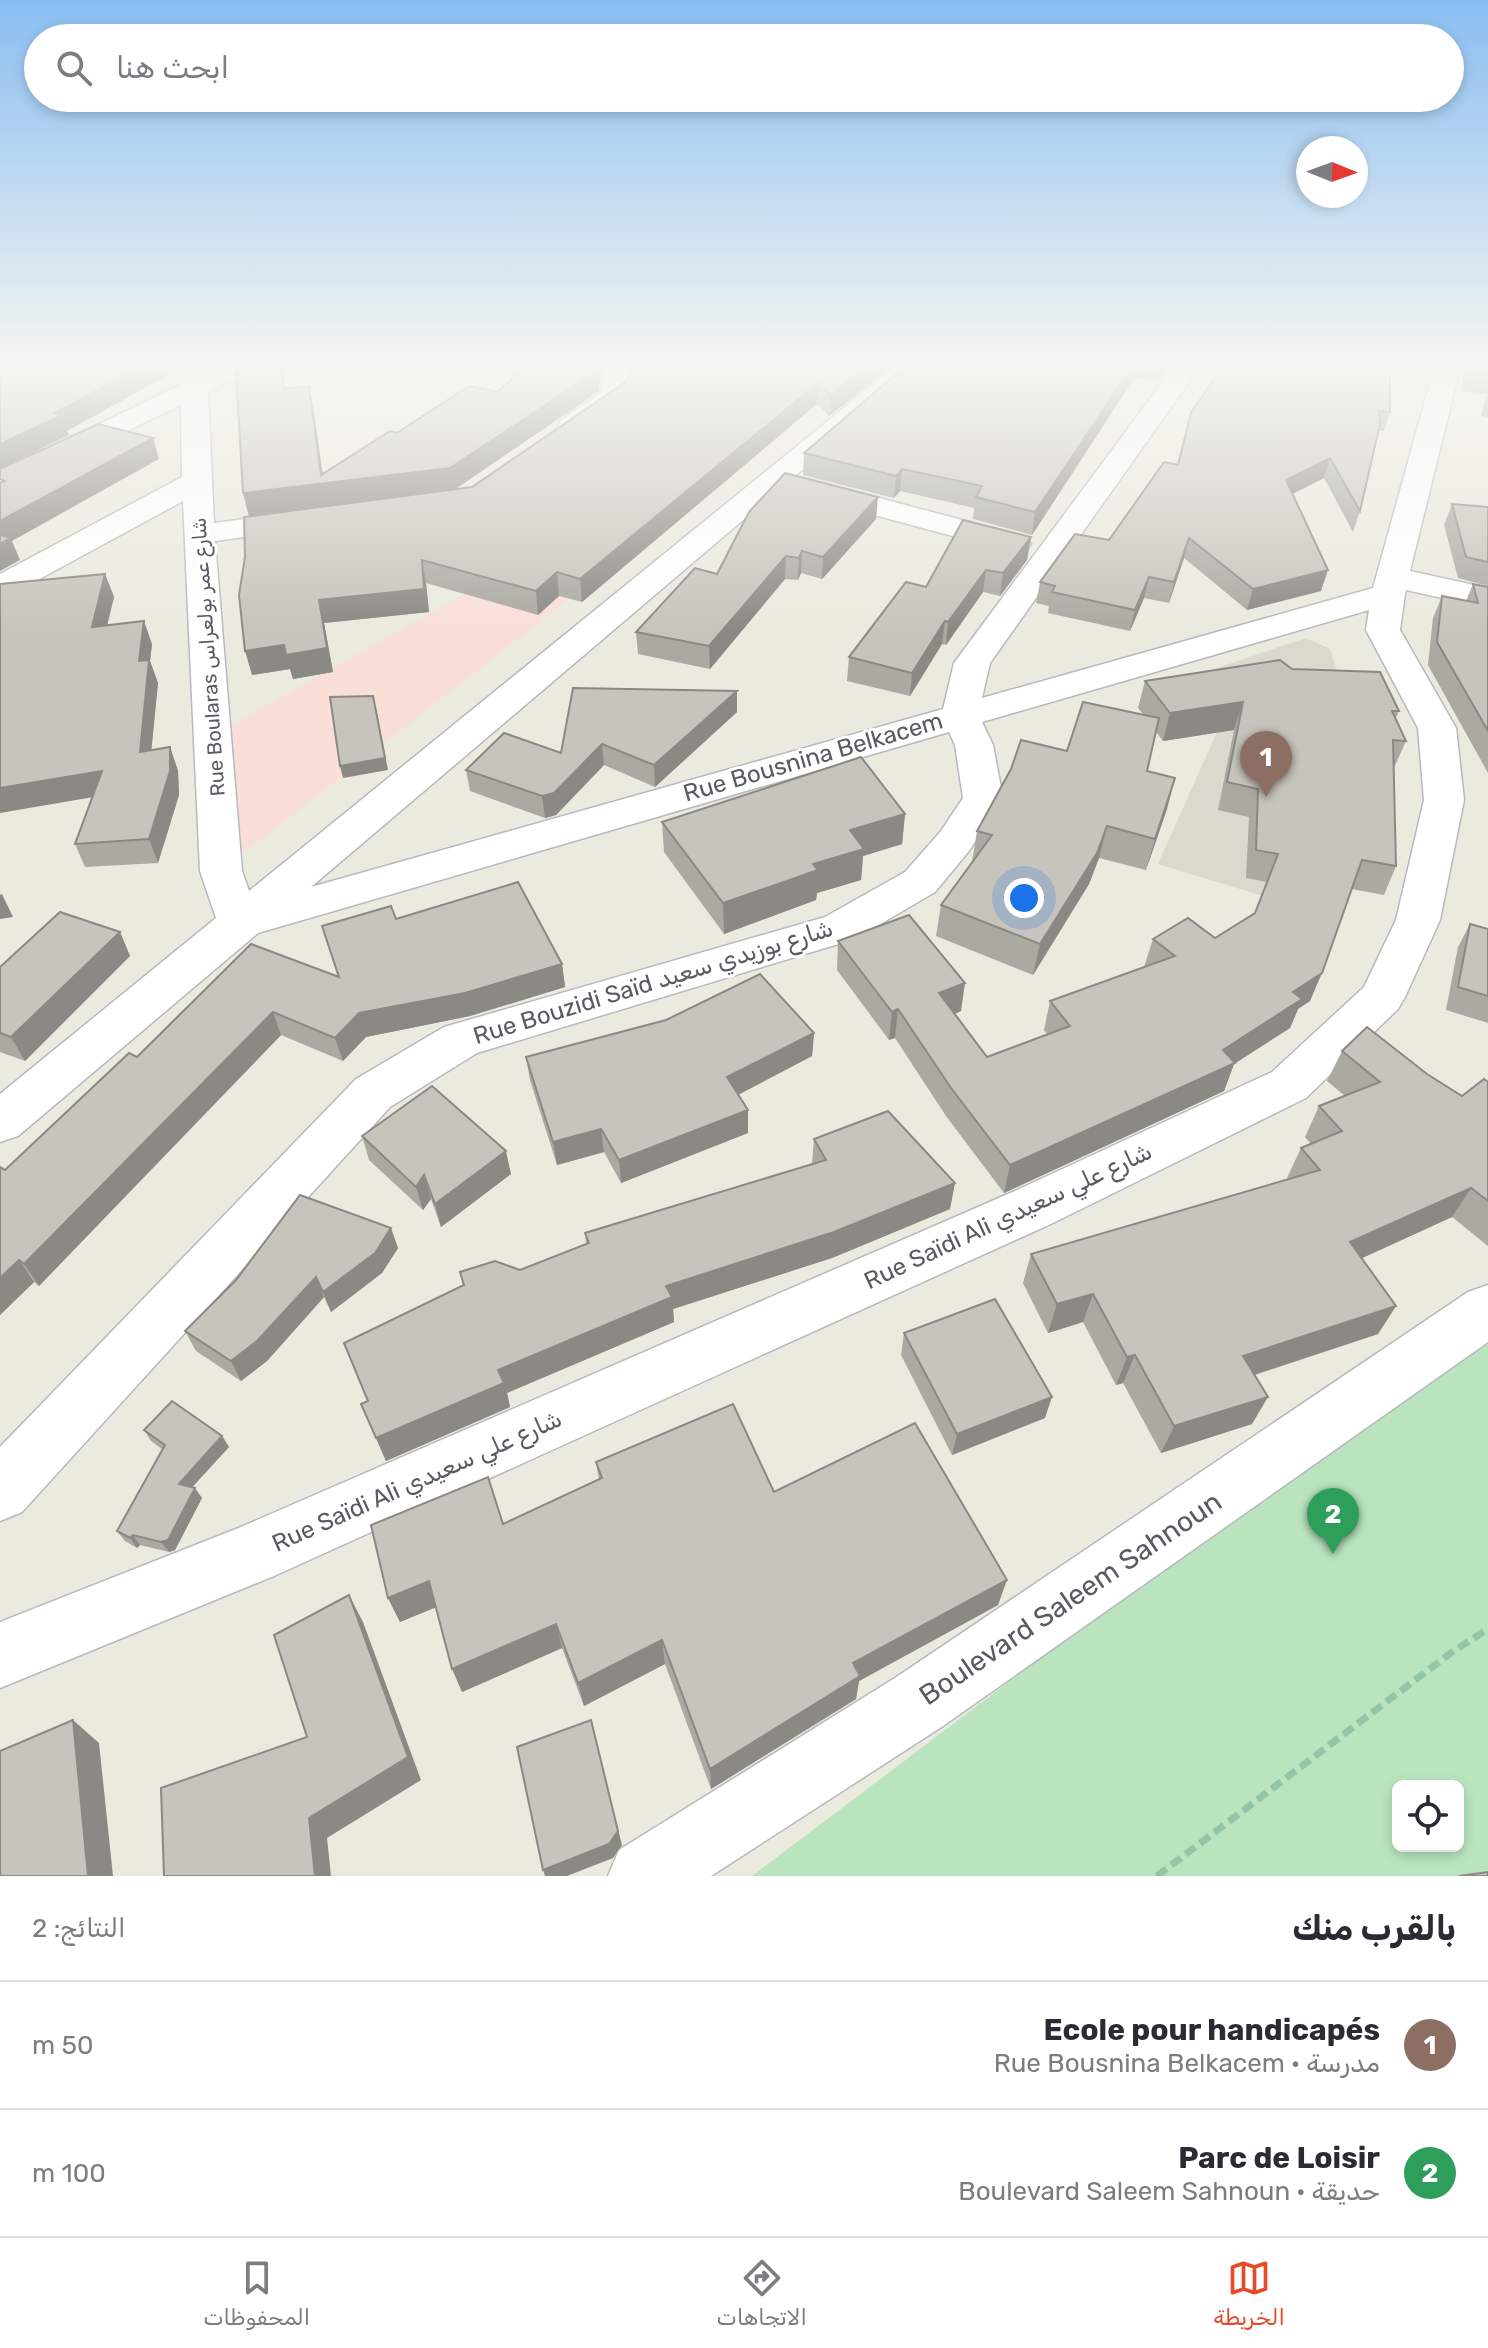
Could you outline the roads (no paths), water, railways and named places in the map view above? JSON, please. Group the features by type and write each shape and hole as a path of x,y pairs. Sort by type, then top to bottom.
{"street":[{"path":"0,483 55,456"},
{"name":"Rue Boularas شارع عمر بولعراس","path":"197,456 199,534 221,871 239,923"},
{"path":"0,1122 803,456"},
{"path":"960,715 972,663 1048,552 1120,456"},
{"name":"Rue Saïdi Ali شارع علي سعيدي","path":"0,1655 252,1554 1034,1207 1289,1085 1382,997 1418,920 1444,800 1437,728 1383,630 1391,586 1425,456"},
{"path":"774,479 1048,552"},
{"path":"0,587 198,481"},
{"path":"199,534 331,517"},
{"path":"1391,586 1488,598"},
{"name":"Rue Bousnina Belkacem","path":"239,923 960,715 1391,586"},
{"name":"Rue Bouzidi Saïd شارع بوزيدي سعيد","path":"0,1491 373,1093 461,1040 840,928 920,882 955,841 983,798 974,745 960,715"},
{"name":"Boulevard Saleem Sahnoun","path":"645,1876 919,1702 1488,1310"}],"place":[{"name":"Ecole pour handicapés","path":"1266,797"},
{"name":"Parc de Loisir","path":"1333,1554"}]}
